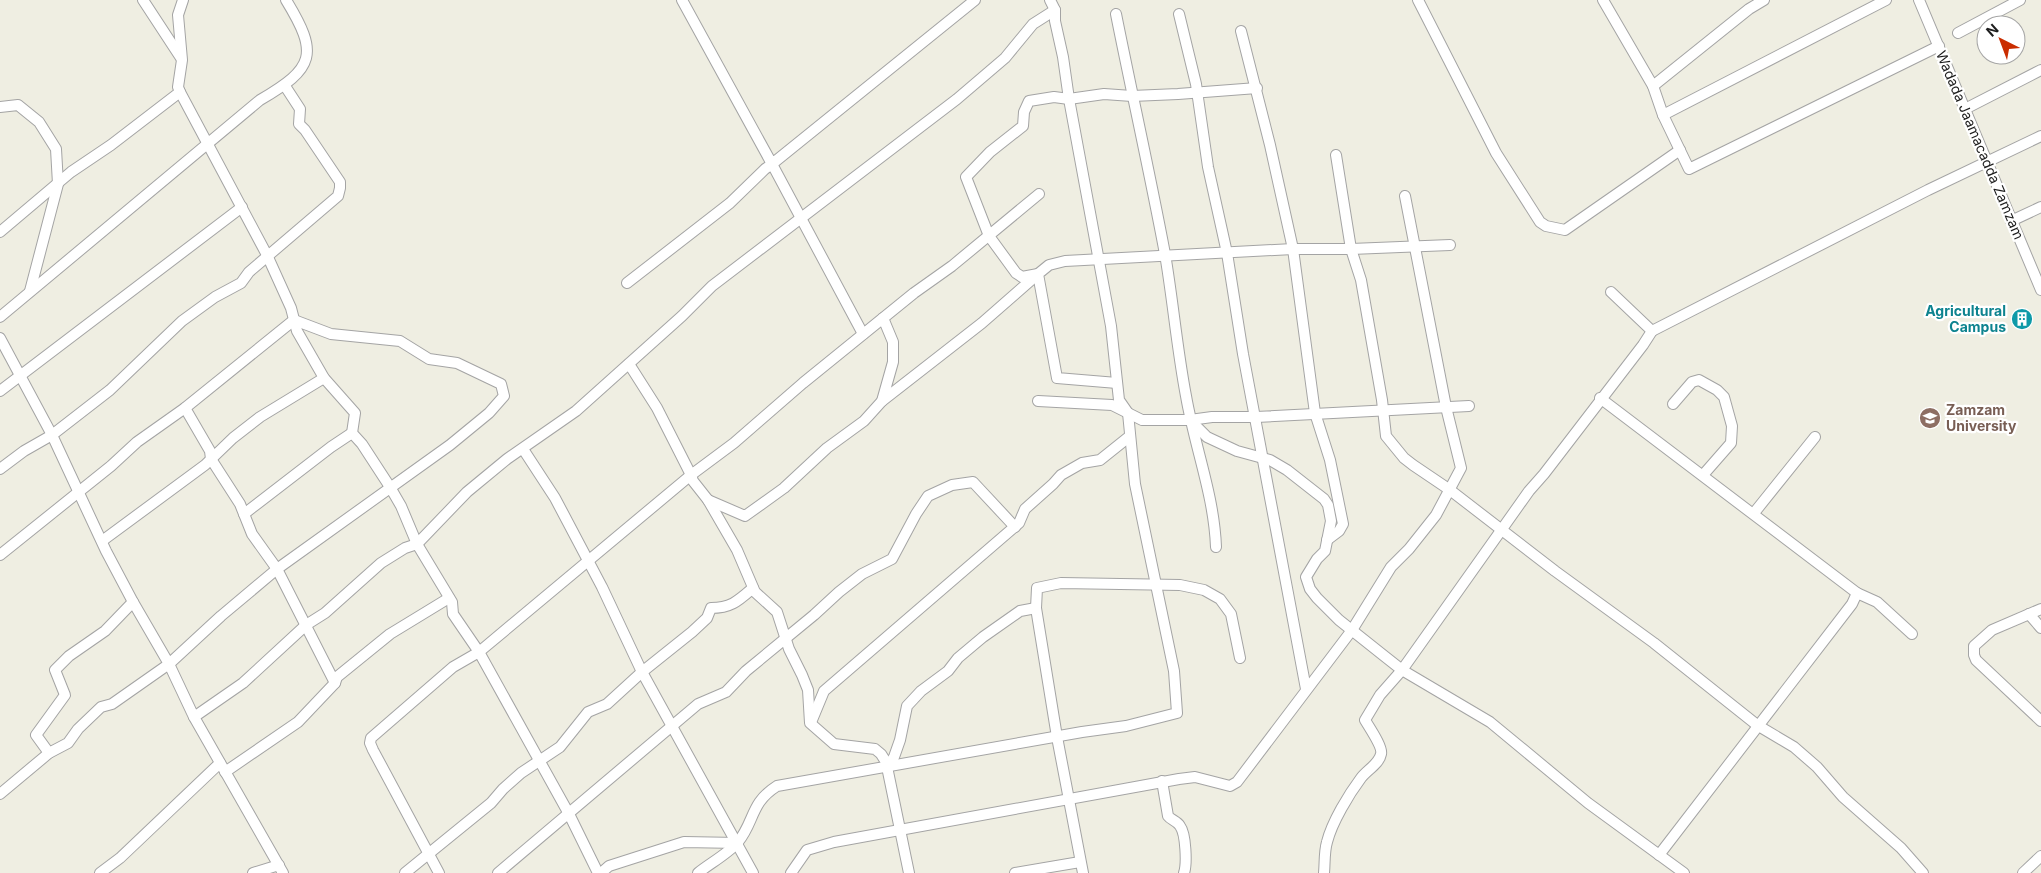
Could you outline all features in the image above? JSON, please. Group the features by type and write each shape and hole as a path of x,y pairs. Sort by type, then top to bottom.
{"street":[{"path":"143,0 182,60"},
{"path":"183,0 177,21 182,60 178,87 180,92 267,255 291,308 297,331 324,378 355,413 352,433 330,447 244,514"},
{"path":"0,317 260,100 284,86 302,68 308,53 305,36 300,22 286,0"},
{"path":"682,0 802,217 863,334"},
{"path":"627,283 730,203 765,169 975,0"},
{"path":"698,873 738,843 756,806 777,786 826,776 887,768 1126,726 1177,713 1174,671 1161,601 1156,586 1135,484 1128,413 1119,400 1111,326 1069,99 1064,57 1055,21 1055,10 1050,0"},
{"path":"1418,0 1496,153 1540,222 1546,226 1565,230 1680,150"},
{"path":"1603,0 1654,86 1663,115 1690,168 1939,46"},
{"path":"1654,86 1749,9 1764,0"},
{"path":"1663,115 1886,0"},
{"name":"Wadada Jaamacadda Zamzam","path":"1918,0 1939,46 2011,221 2038,277 2041,290"},
{"path":"1958,33 2020,0"},
{"path":"194,717 243,683 306,625 325,613 392,555 416,544 467,492 576,411 712,286 957,99 1005,58 1034,24 1055,10"},
{"path":"1116,14 1165,256 1178,356 1190,420 1210,493 1216,547"},
{"path":"1179,14 1197,92 1208,167 1228,253 1243,354 1306,689"},
{"path":"1241,30 1257,88 1292,249 1315,413 1330,460 1343,524 1339,531 1328,540"},
{"path":"1965,109 2041,70"},
{"path":"0,469 24,451 52,435 110,390 182,321 215,297 241,283 249,272 267,255 338,196 340,182 299,124 300,109 284,86"},
{"path":"1038,274 1022,277 1016,273 989,236 966,177 990,152 1023,126 1024,112 1029,101 1054,97 1069,99 1104,94 1132,96 1257,88"},
{"path":"0,232 58,184 180,92"},
{"path":"0,107 18,106 39,122 56,149 58,184 30,292"},
{"path":"1324,873 1328,840 1340,811 1361,778 1377,762 1382,752 1365,720 1380,695 1402,670 1529,490 1544,474 1652,331 1986,161 2041,136"},
{"path":"1336,155 1351,249 1361,280 1384,411 1386,436 1404,458 1450,490 1555,571 1654,643 1757,725 1794,747 1817,767 1843,797 1901,848 1923,873"},
{"path":"439,873 375,755 370,740 453,667 479,652 691,475 734,443 773,407 883,318 989,236 1039,194"},
{"path":"791,873 799,864 803,855 812,847 1162,781 1195,777 1230,786 1237,782 1352,630 1391,567 1409,549 1436,515 1461,468 1446,407 1405,196"},
{"path":"0,391 242,207"},
{"path":"2011,221 2041,207"},
{"path":"708,500 745,516 784,488 827,448 864,421 882,401 982,323 1050,265 1065,261 1292,249 1450,245"},
{"path":"1038,274 1057,378 1117,383"},
{"path":"1611,292 1652,331"},
{"path":"882,401 893,362 893,342 883,318"},
{"path":"0,555 111,466 137,442 185,408 294,320"},
{"path":"0,794 49,753 68,743 78,729 101,707 112,704 169,664 221,616 277,569 450,445 489,412 504,396 501,384 457,363 428,359 400,341 331,334 294,320"},
{"path":"0,338 52,435 133,602 169,664 194,717 281,869 253,873"},
{"path":"629,364 657,408 697,488 708,500 737,550 755,592 776,612 785,638 808,690 810,723 834,744 875,749 881,754 887,768 909,873"},
{"path":"102,541 211,459 260,416 324,378"},
{"path":"1672,404 1692,382 1699,380 1717,390 1724,397 1732,426 1730,443 1704,475"},
{"path":"1600,398 1704,475 1857,593 1878,602 1912,634"},
{"path":"1038,401 1112,405 1142,420 1190,420 1212,417 1256,417 1469,406"},
{"path":"185,408 210,451 211,459 240,504 252,534 277,569 334,683"},
{"path":"1190,420 1207,437 1237,451 1270,460 1287,470 1324,499 1331,513 1328,540 1325,551 1316,559 1306,577 1307,583 1317,598 1352,630 1402,670 1490,722 1588,803 1684,873"},
{"path":"352,433 362,444 401,506 416,544 452,602 453,614 479,652 600,873 609,866 684,842 738,843"},
{"path":"810,723 824,691 1015,528 1020,523 1025,508 1061,475 1082,463 1100,460 1130,436"},
{"path":"1754,513 1815,437"},
{"path":"523,449 555,498 588,560 642,672 753,873"},
{"path":"498,873 698,704 726,692 746,671 862,574 892,559 928,496 952,485 973,482 1015,528"},
{"path":"1083,873 1057,737 1036,608 1037,588 1061,583 1180,586 1204,590 1220,599 1231,614 1240,658"},
{"path":"404,873 491,803 521,773 560,747 588,712 607,704 642,672 708,618 711,608 723,608 733,605 753,588"},
{"path":"1659,855 1757,725 1852,604 1857,593"},
{"path":"100,873 120,858 223,768 298,722 334,683 337,677 390,634 449,598"},
{"path":"49,753 36,735 65,695 55,670 69,656 105,631 133,602"},
{"path":"887,768 894,757 900,740 907,706 921,691 948,670 958,658 983,637 1020,611 1036,608"},
{"path":"2041,609 1992,630 1974,646 1976,660 2041,722"},
{"path":"2029,614 2041,628"},
{"path":"1162,781 1168,816 1180,826 1182,832 1186,865 1184,873"},
{"path":"2023,873 2041,856"},
{"path":"1016,873 1080,862"}],"place":[{"name":"Agricultural Campus","path":"2022,319"},
{"name":"Zamzam University","path":"1930,418"}]}
